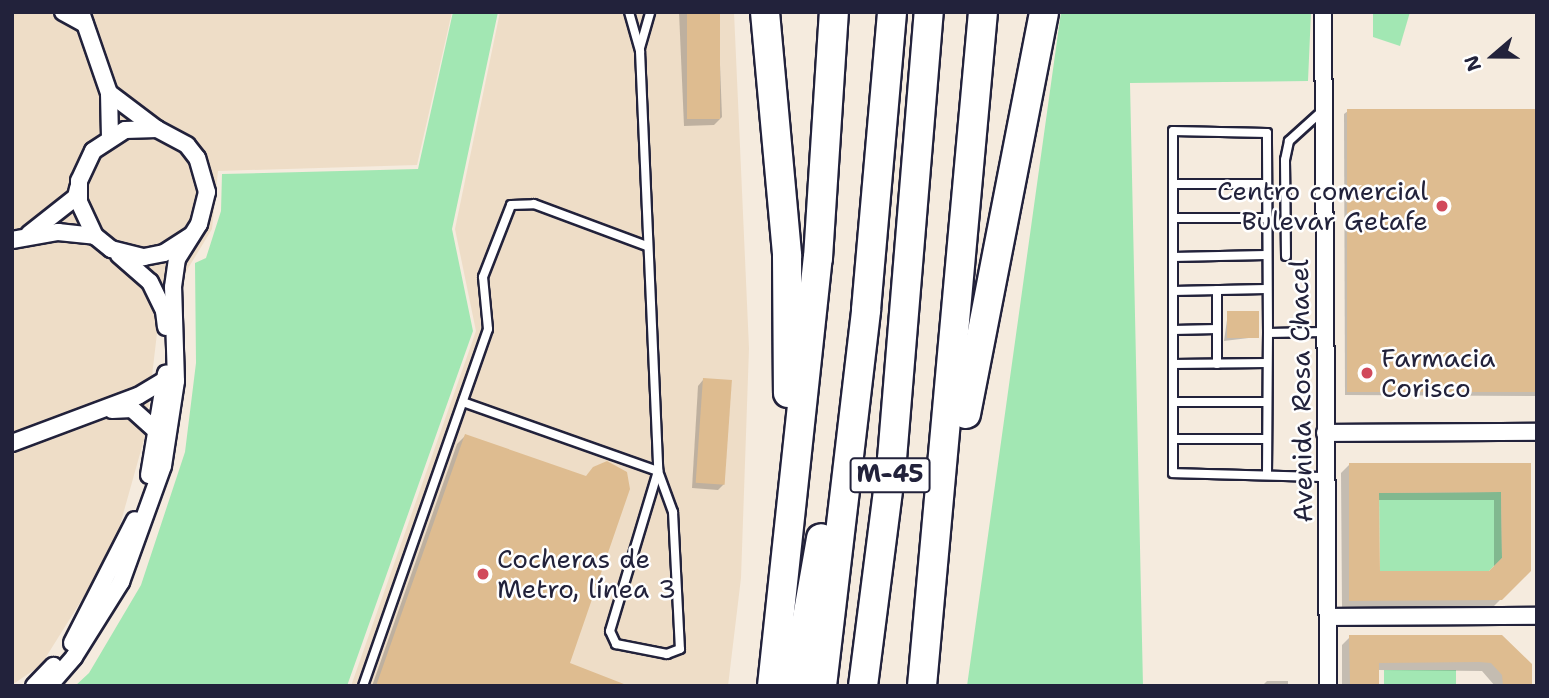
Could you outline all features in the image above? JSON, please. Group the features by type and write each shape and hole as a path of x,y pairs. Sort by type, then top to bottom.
{"highway":[{"path":"765,12 788,256 789,529"},
{"path":"772,686 818,258 834,12"},
{"name":"M-45","path":"822,686 892,12"},
{"name":"M-45","path":"863,686 892,459 929,12"},
{"path":"922,686 938,543 983,12"},
{"path":"938,543 956,477 1044,12"},
{"path":"794,686 833,470 850,432"}],"street":[{"path":"63,12 83,18 109,93 110,136"},
{"name":"Avenida Rosa Chacel","path":"1323,12 1321,112 1328,686"},
{"path":"49,686 74,657 121,582 163,466 176,382 173,287 177,259 205,208 205,175 187,145 157,129 109,93"},
{"path":"20,238 76,197 93,151 110,136 125,130 157,129"},
{"path":"34,686 67,652 139,512 153,461 155,430 166,379 164,311 150,282 95,236 79,201 79,183"},
{"path":"20,238 58,232 95,236"},
{"path":"111,249 144,257 164,253 190,236"},
{"path":"12,443 103,411 166,379"},
{"path":"103,411 132,409 155,430"},
{"path":"1325,433 1537,432"},
{"path":"1328,617 1537,616"}],"lane":[{"path":"629,12 640,51 659,471 673,512 680,649 667,654 616,644 610,631 659,471"},
{"path":"640,51 650,12"},
{"path":"1286,256 1285,160 1289,141 1321,112"},
{"path":"1267,475 1267,133 1173,131 1172,472 1327,477"},
{"path":"1173,184 1267,184"},
{"path":"363,686 488,329 483,277 511,205 534,204 647,246"},
{"path":"1173,218 1267,218"},
{"path":"1173,257 1266,255"},
{"path":"1173,291 1266,289"},
{"path":"1217,290 1217,364"},
{"path":"1173,330 1217,329"},
{"path":"1268,333 1323,331"},
{"path":"1173,364 1267,363"},
{"path":"463,402 659,471"},
{"path":"1173,402 1267,402"},
{"path":"1173,439 1267,439"}],"shaded area":[{"path":"12,12 452,12 417,165 218,171 212,229 159,316 145,436 113,550 41,665 12,685"},
{"path":"500,12 734,12 749,348 741,578 728,686 351,686 476,331 455,229"}],"green space":[{"path":"453,12 498,12 452,229 473,331 347,686 75,686 89,673 141,585 185,452 196,363 195,263 206,258 221,211 222,174 418,169"},
{"path":"1061,12 1311,12 1308,81 1130,83 1143,686 967,686"},
{"path":"1373,12 1410,12 1400,46 1373,37"},
{"path":"1501,492 1502,558 1489,571 1380,571 1379,493"},
{"path":"1384,670 1456,670 1456,686 1384,686"}],"building":[{"path":"687,12 720,12 720,119 687,119"},
{"name":"Centro comercial Bulevar Getafe","path":"1347,109 1537,109 1537,392 1347,392"},
{"path":"1227,311 1259,311 1259,338 1227,338"},
{"path":"703,378 732,380 725,485 696,483"},
{"name":"Cocheras de Metro, línea 3","path":"465,434 586,476 593,467 607,461 627,472 630,489 570,663 629,686 376,686"},
{"path":"1349,463 1531,463 1531,571 1502,600 1349,601","holes":["1501,492 1502,558 1489,571 1380,571 1379,493"]},
{"path":"1349,635 1502,635 1532,664 1532,686 1503,686 1502,675 1491,663 1479,662 1379,663 1379,686 1350,686"}],"place":[{"name":"Centro comercial Bulevar Getafe","path":"1442,206"},
{"name":"Farmacia Corisco","path":"1367,373"},
{"name":"Cocheras de Metro, línea 3","path":"483,574"}]}
